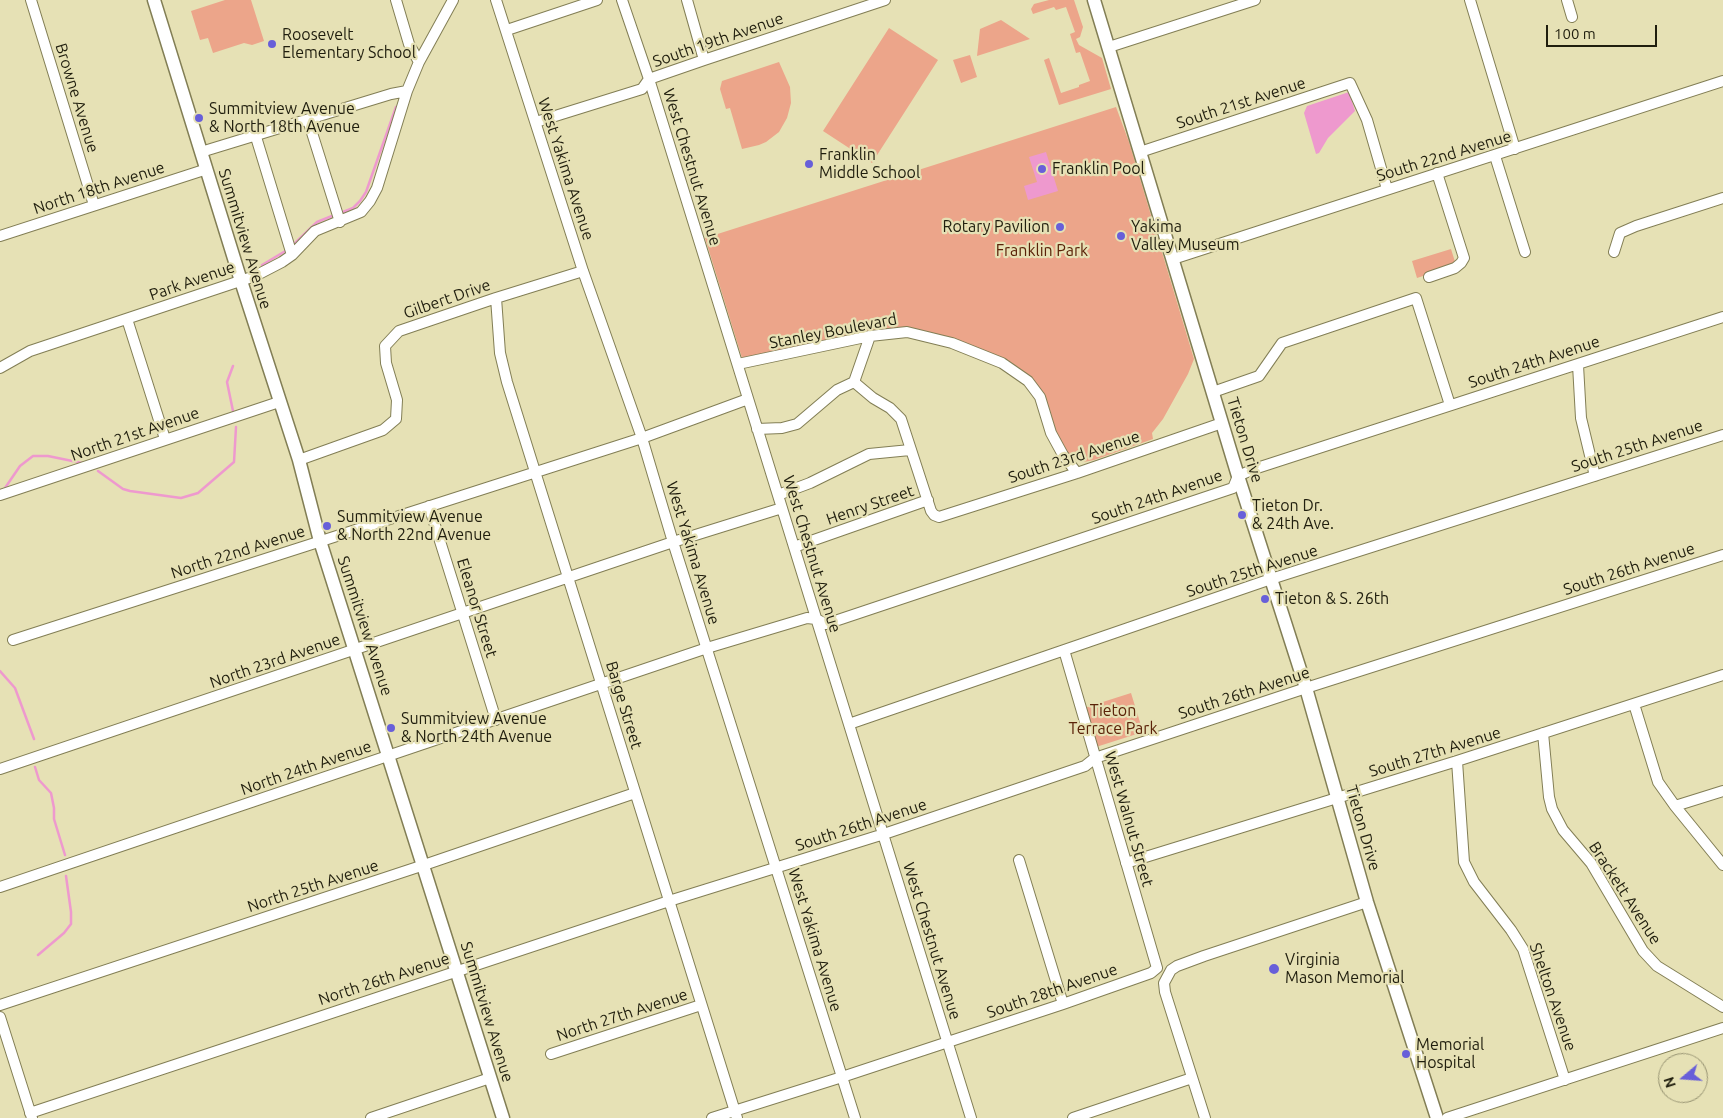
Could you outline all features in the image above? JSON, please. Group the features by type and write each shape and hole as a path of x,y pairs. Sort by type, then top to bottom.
{"main road":[{"name":"Summitview Avenue","path":"154,0 298,460 320,541 356,649 503,1118"},
{"name":"Tieton Drive","path":"1094,0 1238,476 1306,688 1368,902 1437,1118"}],"street":[{"name":"Browne Avenue","path":"31,0 94,205"},
{"path":"396,0 410,44 419,62"},
{"name":"Park Avenue","path":"0,368 30,351 241,281 268,270 290,250 315,232 360,212 370,201 377,188 407,91 419,62 453,0"},
{"name":"West Yakima Avenue","path":"496,0 583,271 642,438 673,542 855,1118"},
{"path":"507,30 597,0"},
{"name":"West Chestnut Avenue","path":"622,0 649,79 738,364 884,834 946,1043 971,1118"},
{"path":"687,0 704,60"},
{"name":"South 19th Avenue","path":"536,122 642,89 649,79 860,4 884,0"},
{"path":"1109,47 1255,0"},
{"path":"1470,0 1515,149"},
{"path":"1567,0 1572,17"},
{"name":"South 22nd Avenue","path":"1173,259 1723,81"},
{"name":"South 21st Avenue","path":"1140,152 1350,83 1367,120 1387,189"},
{"path":"201,152 256,137 391,94 407,91"},
{"path":"308,120 340,222"},
{"path":"256,137 290,250"},
{"path":"1495,156 1525,252"},
{"name":"North 18th Avenue","path":"0,236 207,169"},
{"path":"1429,277 1455,268 1464,258 1437,173"},
{"path":"1614,252 1620,233 1723,198"},
{"name":"Gilbert Drive","path":"298,460 383,430 396,419 397,400 386,363 385,346 400,331 583,271"},
{"name":"Barge Street","path":"496,298 500,353 507,382 736,1114"},
{"path":"1213,392 1259,376 1282,344 1416,298 1450,405"},
{"name":"South 24th Avenue","path":"708,648 807,618 816,619 826,624 1233,488 1238,476 1254,469 1723,317"},
{"path":"127,319 165,439"},
{"name":"Stanley Boulevard","path":"738,364 870,336 907,332 952,342 1002,363 1028,381 1040,397 1051,433 1063,455 1077,473"},
{"path":"758,429 782,428 797,424 837,390 854,382 870,336"},
{"path":"1578,365 1581,418 1595,476"},
{"path":"854,382 873,398 890,408 901,419 928,500"},
{"path":"642,438 748,399"},
{"name":"North 21st Avenue","path":"0,495 279,402"},
{"name":"South 23rd Avenue","path":"928,500 934,515 939,516 1077,473 1222,423"},
{"name":"South 25th Avenue","path":"850,724 1271,579 1723,435"},
{"name":"North 22nd Avenue","path":"13,640 642,438"},
{"path":"778,495 810,483 869,454 910,450"},
{"name":"Henry Street","path":"794,547 928,500"},
{"name":"Eleanor Street","path":"429,506 496,720"},
{"path":"673,542 782,508"},
{"name":"North 23rd Avenue","path":"0,769 673,542"},
{"name":"South 26th Avenue","path":"777,868 1085,766 1095,758 1306,688 1723,555"},
{"name":"North 24th Avenue","path":"0,887 708,648"},
{"name":"West Walnut Street","path":"1064,650 1157,968"},
{"name":"South 27th Avenue","path":"1126,863 1457,761 1723,676"},
{"path":"1634,704 1655,774 1663,791 1723,865"},
{"name":"Brackett Avenue","path":"1544,733 1549,797 1552,809 1563,830 1591,863 1642,951 1657,966 1723,1007"},
{"name":"Shelton Avenue","path":"1457,761 1464,862 1474,882 1511,930 1522,949 1564,1080"},
{"path":"1675,806 1723,791"},
{"name":"North 25th Avenue","path":"0,1005 636,793"},
{"path":"1018,860 1063,1004"},
{"name":"North 26th Avenue","path":"31,1116 457,971 669,901 777,868"},
{"path":"1205,1118 1165,992 1164,983 1167,976 1177,966 1368,902"},
{"name":"South 28th Avenue","path":"712,1118 736,1114 1063,1004 1151,973 1157,968"},
{"name":"North 27th Avenue","path":"551,1054 702,1005"},
{"path":"0,1017 31,1116"},
{"path":"1448,1118 1723,1028"},
{"path":"372,1118 490,1078"},
{"path":"1073,1118 1192,1078"}],"green space":[{"path":"225,0 251,0 264,41 252,45 244,43 213,53 208,38 200,40 191,11"},
{"path":"1049,0 1074,0 1083,27 1080,37 1076,39 1079,45 1102,58 1111,89 1059,105 1044,60 1049,58 1061,93 1090,81 1080,52 1076,53 1070,34 1075,32 1066,7 1056,10 1054,7 1033,14 1031,9 1034,4"},
{"path":"1001,20 1030,39 977,56 980,29"},
{"path":"889,28 938,60 872,163 823,131"},
{"path":"970,55 977,77 961,83 953,60"},
{"path":"779,62 790,87 791,103 787,118 779,132 766,142 742,149 730,108 726,109 720,89 722,81"},
{"name":"Franklin Park","path":"1116,107 1129,142 1194,359 1188,374 1163,419 1152,433 1153,439 1094,460 1077,461 1069,456 1057,437 1029,377 1009,361 913,328 892,329 742,358 705,238"},
{"path":"1451,249 1456,265 1417,278 1412,261"},
{"name":"Tieton Terrace Park","path":"1131,693 1143,732 1096,747 1084,708"}],"shaded area":[{"path":"1349,92 1355,111 1328,138 1319,153 1316,154 1304,113 1307,106"},
{"name":"Franklin Pool","path":"1046,152 1058,191 1028,200 1024,186 1037,182 1029,157"}],"waterway":[{"path":"343,212 353,208 366,192 396,107"},
{"path":"293,245 317,222 332,216"},
{"path":"262,265 287,250"},
{"path":"233,366 227,382 233,411"},
{"path":"98,471 123,489 130,491 181,498 198,493 234,462 236,427"},
{"path":"5,488 20,466 33,456 48,456 82,463"},
{"path":"0,671 15,688 34,739"},
{"path":"35,767 39,780 51,793 54,819 65,855"},
{"path":"38,955 64,933 71,924 66,876"}],"place":[{"name":"Roosevelt Elementary School","path":"272,44"},
{"name":"Summitview Avenue & North 18th Avenue","path":"199,118"},
{"name":"Franklin Middle School","path":"809,164"},
{"name":"Franklin Pool","path":"1042,169"},
{"name":"Rotary Pavilion","path":"1060,227"},
{"name":"Yakima Valley Museum","path":"1121,236"},
{"name":"Tieton Dr. & 24th Ave.","path":"1242,515"},
{"name":"Summitview Avenue & North 22nd Avenue","path":"327,526"},
{"name":"Tieton & S. 26th","path":"1265,599"},
{"name":"Summitview Avenue & North 24th Avenue","path":"391,728"},
{"name":"Virginia Mason Memorial","path":"1274,969"},
{"name":"Memorial Hospital","path":"1406,1054"}]}
